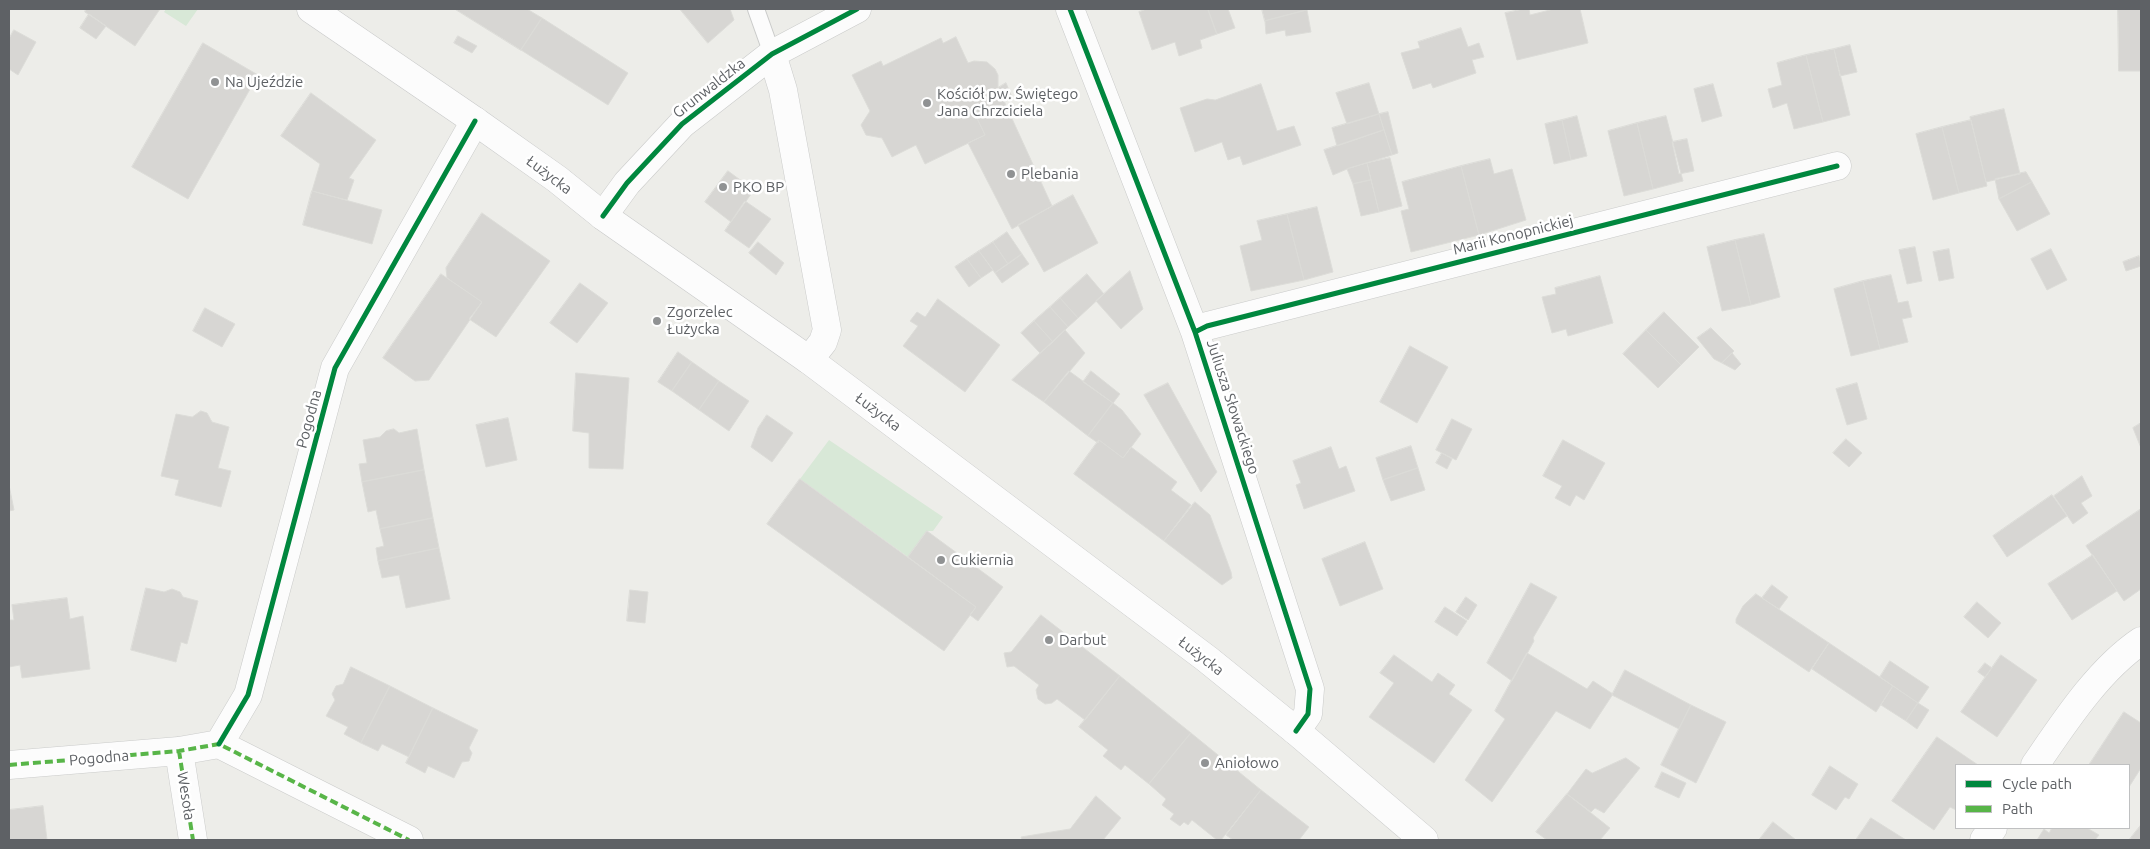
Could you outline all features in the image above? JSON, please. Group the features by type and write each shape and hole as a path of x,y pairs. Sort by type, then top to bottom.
{"street":[{"name":"Łużycka","path":"312,9 475,121 603,216 809,360 1207,659 1296,731 1424,840"},
{"name":"Grunwaldzka","path":"603,216 627,183 682,124 772,54 856,9"},
{"name":"Juliusza Słowackiego","path":"1070,9 1195,332 1310,689 1308,714 1296,731"},
{"path":"772,54 783,90 827,330 823,342 809,360"},
{"name":"Pogodna","path":"9,765 179,751 219,744 248,695 335,368 475,121"},
{"name":"Marii Konopnickiej","path":"1195,332 1217,324 1838,166"},
{"path":"2037,764 2079,701 2130,649 2141,641"},
{"path":"219,744 409,840"},
{"name":"Wesoła","path":"179,751 193,840"},
{"path":"1984,840 1992,829"}],"lane":[{"path":"756,9 772,54"}],"green space":[{"path":"166,9 198,9 186,26 164,12"},
{"path":"829,440 943,517 933,531 927,531 908,557 800,479"}],"building":[{"path":"86,9 160,9 135,46 85,12"},
{"path":"455,9 527,9 542,18 521,50"},
{"path":"680,9 730,9 734,20 708,43"},
{"path":"1147,9 1208,9 1217,34 1200,40 1202,48 1179,56 1175,42 1152,50 1139,12"},
{"path":"1208,9 1228,9 1235,28 1217,34"},
{"path":"1262,9 1306,9 1307,10 1265,21"},
{"path":"1529,9 1530,15 1554,9 1580,9 1588,43 1517,60 1505,13"},
{"path":"2118,9 2141,9 2141,71 2119,71"},
{"path":"1307,10 1311,32 1286,36 1285,30 1266,34 1265,21"},
{"path":"89,14 106,26 96,39 80,28"},
{"path":"542,18 628,73 608,105 521,50"},
{"path":"1461,28 1468,47 1479,43 1484,57 1472,60 1476,73 1433,88 1431,83 1413,89 1401,53 1420,48 1418,42"},
{"path":"14,30 36,42 18,75 9,69 9,39"},
{"path":"458,36 477,46 472,53 454,43"},
{"name":"Kościół pw. Świętego Jana Chrzciciela","path":"956,37 968,63 974,61 987,62 995,69 998,75 997,92 987,99 990,107 975,114 985,135 925,164 916,145 892,157 882,138 866,135 861,125 870,111 852,75 881,61 883,66 941,38 943,43"},
{"path":"203,43 258,75 188,199 132,167"},
{"path":"1850,45 1857,72 1840,76 1834,49"},
{"path":"1834,49 1850,115 1823,122 1806,55"},
{"path":"1806,55 1823,122 1794,129 1787,103 1773,108 1768,89 1782,85 1777,63"},
{"path":"1006,83 1012,97 1005,102 998,88"},
{"path":"1369,83 1379,114 1347,124 1336,93"},
{"path":"1261,84 1277,131 1294,126 1301,145 1243,165 1240,156 1228,160 1222,142 1195,152 1180,108 1207,99 1215,100"},
{"path":"1713,84 1722,116 1702,122 1694,89"},
{"name":"Plebania","path":"998,88 1052,206 1012,229 968,143 985,135 975,114 990,107 987,99 997,92"},
{"path":"311,93 376,140 349,178 354,180 347,200 312,191 320,164 281,136"},
{"path":"2004,109 2020,174 1986,182 1970,117"},
{"path":"1388,112 1398,153 1392,155 1379,114"},
{"path":"1379,114 1384,130 1337,146 1332,128"},
{"path":"1577,116 1587,156 1571,160 1562,120"},
{"path":"1666,116 1683,181 1653,189 1637,123"},
{"path":"1562,120 1571,160 1554,164 1545,124"},
{"path":"1971,120 1987,186 1959,193 1942,127"},
{"path":"1637,123 1653,189 1624,196 1608,131"},
{"path":"1942,127 1959,193 1933,200 1916,134"},
{"path":"1384,130 1392,155 1333,175 1324,150"},
{"path":"1687,139 1694,171 1679,174 1672,142"},
{"path":"1390,158 1402,206 1379,212 1367,163"},
{"path":"1490,159 1494,174 1512,169 1526,220 1479,235 1461,166"},
{"path":"1367,163 1371,180 1353,184 1347,169"},
{"path":"1461,166 1479,235 1411,252 1401,211 1409,209 1402,182"},
{"path":"728,171 754,190 731,222 705,202"},
{"path":"2026,172 2032,182 1999,199 1995,179"},
{"path":"1371,180 1379,212 1361,216 1353,184"},
{"path":"2032,182 2050,214 2017,231 1999,199"},
{"path":"312,191 382,210 372,244 303,225"},
{"path":"1073,195 1098,243 1044,272 1018,225"},
{"path":"745,201 771,219 749,248 725,231"},
{"path":"1317,207 1333,272 1304,280 1287,214"},
{"path":"482,213 550,261 496,337 469,319 482,302 447,278 446,268"},
{"path":"1287,214 1304,280 1251,291 1240,246 1262,240 1257,221"},
{"path":"1007,232 1022,254 1008,264 993,242"},
{"path":"1764,234 1780,297 1751,305 1735,240"},
{"path":"1735,240 1751,305 1722,311 1707,247"},
{"path":"758,242 784,263 776,275 749,253"},
{"path":"993,242 1008,264 995,273 979,251"},
{"path":"1915,247 1922,281 1907,284 1899,250"},
{"path":"1949,249 1954,278 1939,281 1933,252"},
{"path":"2051,249 2067,280 2047,290 2031,259"},
{"path":"979,251 993,270 981,278 967,259"},
{"path":"1022,254 1029,264 1002,283 995,273"},
{"path":"2139,256 2141,266 2126,271 2123,262"},
{"path":"967,259 981,278 969,287 955,267"},
{"path":"1130,271 1143,309 1121,329 1096,301"},
{"path":"441,274 482,302 429,380 415,381 383,358"},
{"path":"1087,274 1104,294 1078,318 1060,298"},
{"path":"1891,275 1898,303 1908,301 1912,317 1902,319 1908,342 1880,349 1863,281"},
{"path":"1600,276 1613,323 1568,336 1566,329 1552,333 1542,297 1556,294 1555,288"},
{"path":"1863,281 1880,349 1851,356 1834,289"},
{"path":"580,283 608,303 577,343 550,323"},
{"path":"1060,298 1078,318 1068,327 1050,307"},
{"path":"938,299 1000,345 965,392 903,346 918,326 910,321 917,312 925,317"},
{"path":"1050,307 1068,327 1053,342 1034,321"},
{"path":"205,308 235,324 222,347 193,331"},
{"path":"1664,312 1699,347 1681,365 1646,330"},
{"path":"1034,321 1053,342 1040,353 1021,333"},
{"path":"1711,328 1734,351 1722,363 1714,359 1697,338"},
{"path":"1065,330 1085,353 1044,402 1012,380"},
{"path":"1646,330 1681,365 1658,388 1623,354"},
{"path":"1410,346 1448,367 1417,423 1380,402"},
{"path":"678,352 692,362 672,391 658,382"},
{"path":"1732,353 1741,364 1735,370 1722,363"},
{"path":"692,362 719,381 699,410 672,391"},
{"path":"1069,371 1113,403 1088,436 1044,402"},
{"path":"1091,371 1120,394 1113,403 1083,382"},
{"path":"576,373 629,378 623,469 589,468 589,433 573,431"},
{"path":"719,381 749,401 729,431 699,410"},
{"path":"1168,383 1217,472 1201,492 1144,395"},
{"path":"1857,383 1867,419 1847,425 1836,389"},
{"path":"1113,403 1122,410 1141,434 1123,458 1099,440 1098,443 1088,436"},
{"path":"201,411 207,413 212,422 229,427 218,468 231,471 221,507 175,495 179,480 161,476 176,414 192,417"},
{"path":"767,415 793,433 772,462 751,447 758,428"},
{"path":"508,418 517,460 486,467 476,425"},
{"path":"1452,419 1472,429 1456,460 1436,450"},
{"path":"2141,423 2141,448 2133,428"},
{"path":"394,429 399,433 417,429 424,470 362,482 359,464 367,463 363,440 380,437 386,431"},
{"path":"1846,439 1862,453 1849,467 1833,453"},
{"path":"1099,440 1123,458 1131,447 1177,482 1171,490 1191,505 1164,541 1074,474"},
{"path":"1563,440 1605,463 1584,500 1576,495 1570,506 1555,498 1562,486 1543,476"},
{"path":"1411,446 1418,468 1383,480 1376,458"},
{"path":"1331,447 1339,469 1346,466 1355,491 1304,509 1296,485 1301,483 1293,461"},
{"path":"1442,453 1452,459 1447,469 1436,463"},
{"path":"1418,468 1425,490 1391,501 1383,480"},
{"path":"424,470 433,518 380,529 376,510 368,512 362,482"},
{"path":"2082,476 2092,496 2081,503 2088,513 2073,524 2054,496"},
{"path":"800,479 976,607 944,651 767,524"},
{"path":"9,485 14,510 9,511"},
{"path":"2052,495 2067,516 2007,557 1993,536"},
{"path":"1195,502 1210,515 1231,572 1232,578 1222,585 1164,541"},
{"path":"2141,509 2141,589 2124,601 2086,546"},
{"path":"433,518 439,548 378,561 376,548 384,546 380,529"},
{"path":"927,531 1003,587 978,621 970,615 976,607 908,557"},
{"path":"1365,542 1383,589 1340,606 1322,559"},
{"path":"439,548 450,599 406,608 399,575 382,578 378,561"},
{"path":"2093,555 2117,591 2072,620 2048,584"},
{"path":"1531,583 1557,597 1533,638 1534,641 1512,681 1487,663"},
{"path":"1772,585 1788,597 1779,609 1762,598"},
{"path":"146,588 164,592 172,589 180,592 183,597 198,601 187,644 181,642 176,662 131,650"},
{"path":"630,590 648,592 645,623 627,621"},
{"path":"1756,594 1829,643 1809,672 1736,623 1736,619 1743,606"},
{"path":"1466,597 1477,605 1468,620 1456,612"},
{"path":"67,598 70,619 83,616 90,669 22,678 20,665 9,667 9,620 14,620 12,605"},
{"path":"1977,602 2001,623 1988,638 1964,617"},
{"path":"1445,607 1467,621 1457,636 1435,622"},
{"path":"1041,615 1120,676 1085,720 1057,699 1052,703 1045,704 1038,699 1036,690 1039,685 1014,666 1007,667 1004,653 1011,652"},
{"path":"1829,643 1893,686 1876,712 1812,669"},
{"path":"1527,653 1587,689 1593,681 1613,694 1590,729 1556,711 1492,802 1465,780 1505,719 1495,711"},
{"path":"1394,655 1432,682 1438,673 1455,685 1449,694 1472,710 1434,763 1369,717 1394,683 1380,673"},
{"path":"2001,655 2037,680 1997,737 1961,712"},
{"path":"1890,661 1929,687 1918,703 1880,677"},
{"path":"1985,663 1992,668 1985,677 1978,672"},
{"path":"351,667 390,686 361,743 344,734 348,727 326,716 335,700 332,694 336,686 343,684"},
{"path":"1625,670 1691,705 1679,729 1612,695"},
{"path":"1120,676 1191,733 1149,784 1125,765 1121,770 1103,756 1108,750 1079,727"},
{"path":"390,686 433,708 409,757 382,744 378,751 361,743"},
{"path":"1893,686 1918,703 1906,721 1881,705"},
{"path":"1918,703 1929,710 1917,729 1906,721"},
{"path":"1691,705 1726,722 1696,783 1661,765"},
{"path":"433,708 478,730 469,748 472,753 469,761 462,762 454,778 428,766 425,773 406,763"},
{"path":"2124,712 2141,723 2141,768 2130,785 2130,764 2090,764"},
{"path":"1191,733 1261,790 1221,840 1217,840 1192,820 1188,825 1184,822 1180,826 1170,819 1174,814 1162,805 1166,799 1149,784"},
{"path":"1937,737 1977,764 1955,764 1955,810 1950,807 1934,830 1892,801"},
{"path":"1626,758 1640,768 1604,813 1595,808 1591,812 1567,794 1586,769 1592,773"},
{"path":"1830,766 1858,784 1849,799 1845,797 1836,810 1812,795"},
{"path":"1662,772 1686,783 1679,798 1655,787"},
{"path":"1261,790 1309,827 1299,840 1233,840 1226,835"},
{"path":"1567,794 1610,828 1600,840 1547,840 1536,832"},
{"path":"1096,796 1121,818 1103,840 1022,840 1021,837 1070,829"},
{"path":"43,806 47,840 9,840 9,810"},
{"path":"1871,818 1906,840 1856,840"},
{"path":"1773,822 1796,840 1759,840"},
{"path":"2141,825 2141,840 2131,840 2130,839"},
{"path":"2044,829 2049,833 2051,829 2089,829 2099,835 2095,840 2037,840"}],"marked path":[{"path":"9,765 179,751 219,744 409,840"},
{"path":"179,751 193,840"}],"cycle path":[{"path":"603,216 627,183 682,124 772,54 857,9"},
{"path":"1070,9 1195,332 1310,689 1308,714 1296,731"},
{"path":"219,744 248,695 335,368 475,121"},
{"path":"1195,332 1207,326 1837,166"}],"place":[{"name":"Na Ujeździe","path":"215,82"},
{"name":"Kościół pw. Świętego Jana Chrzciciela","path":"927,103"},
{"name":"Plebania","path":"1011,174"},
{"name":"PKO BP","path":"723,187"},
{"name":"Zgorzelec Łużycka","path":"657,321"},
{"name":"Cukiernia","path":"941,560"},
{"name":"Darbut","path":"1049,640"},
{"name":"Aniołowo","path":"1205,763"}]}
